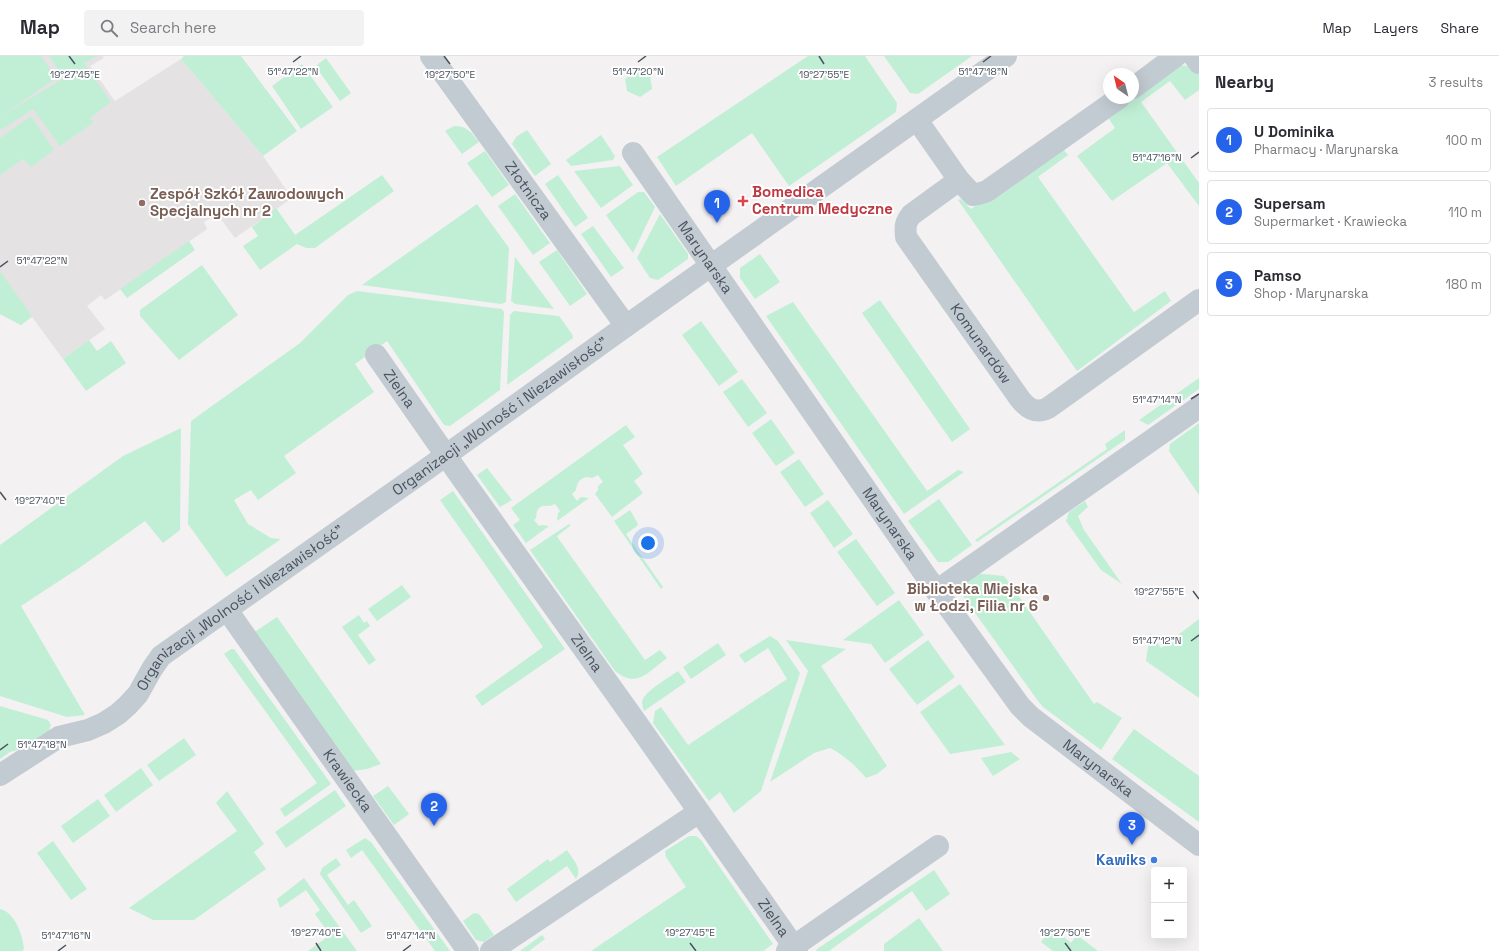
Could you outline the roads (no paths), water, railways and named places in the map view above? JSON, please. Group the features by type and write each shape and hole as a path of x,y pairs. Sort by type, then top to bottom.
{"street":[{"name":"Złotnicza","path":"431,56 626,326"},
{"name":"Organizacji „Wolność i Niezawisłość”","path":"0,775 59,737 88,730 118,714 138,694 158,660 226,610 1006,56"},
{"path":"1139,84 1176,56"},
{"path":"1194,56 1199,63"},
{"path":"917,120 959,180 973,195 987,191 1110,104"},
{"name":"Marynarska","path":"633,153 712,265 936,591 1020,706 1031,717 1199,845"},
{"name":"Komunardów","path":"959,180 911,215 906,221 904,227 906,237 1020,399 1028,408 1036,411 1041,411 1048,408 1199,300"},
{"name":"Zielna","path":"376,355 698,812 793,950"},
{"path":"936,591 1199,407"},
{"name":"Krawiecka","path":"226,610 468,951"},
{"path":"491,951 698,812"},
{"path":"793,950 938,846"}],"place":[{"name":"Bomedica Centrum Medyczne","path":"743,201"},
{"name":"Zespół Szkół Zawodowych Specjalnych nr 2","path":"142,203"},
{"name":"U Dominika","path":"717,223"},
{"name":"Biblioteka Miejska w Łodzi, Filia nr 6","path":"1046,598"},
{"name":"Supersam","path":"434,826"},
{"name":"Pamso","path":"1132,845"},
{"name":"Kawiks","path":"1154,860"}]}
